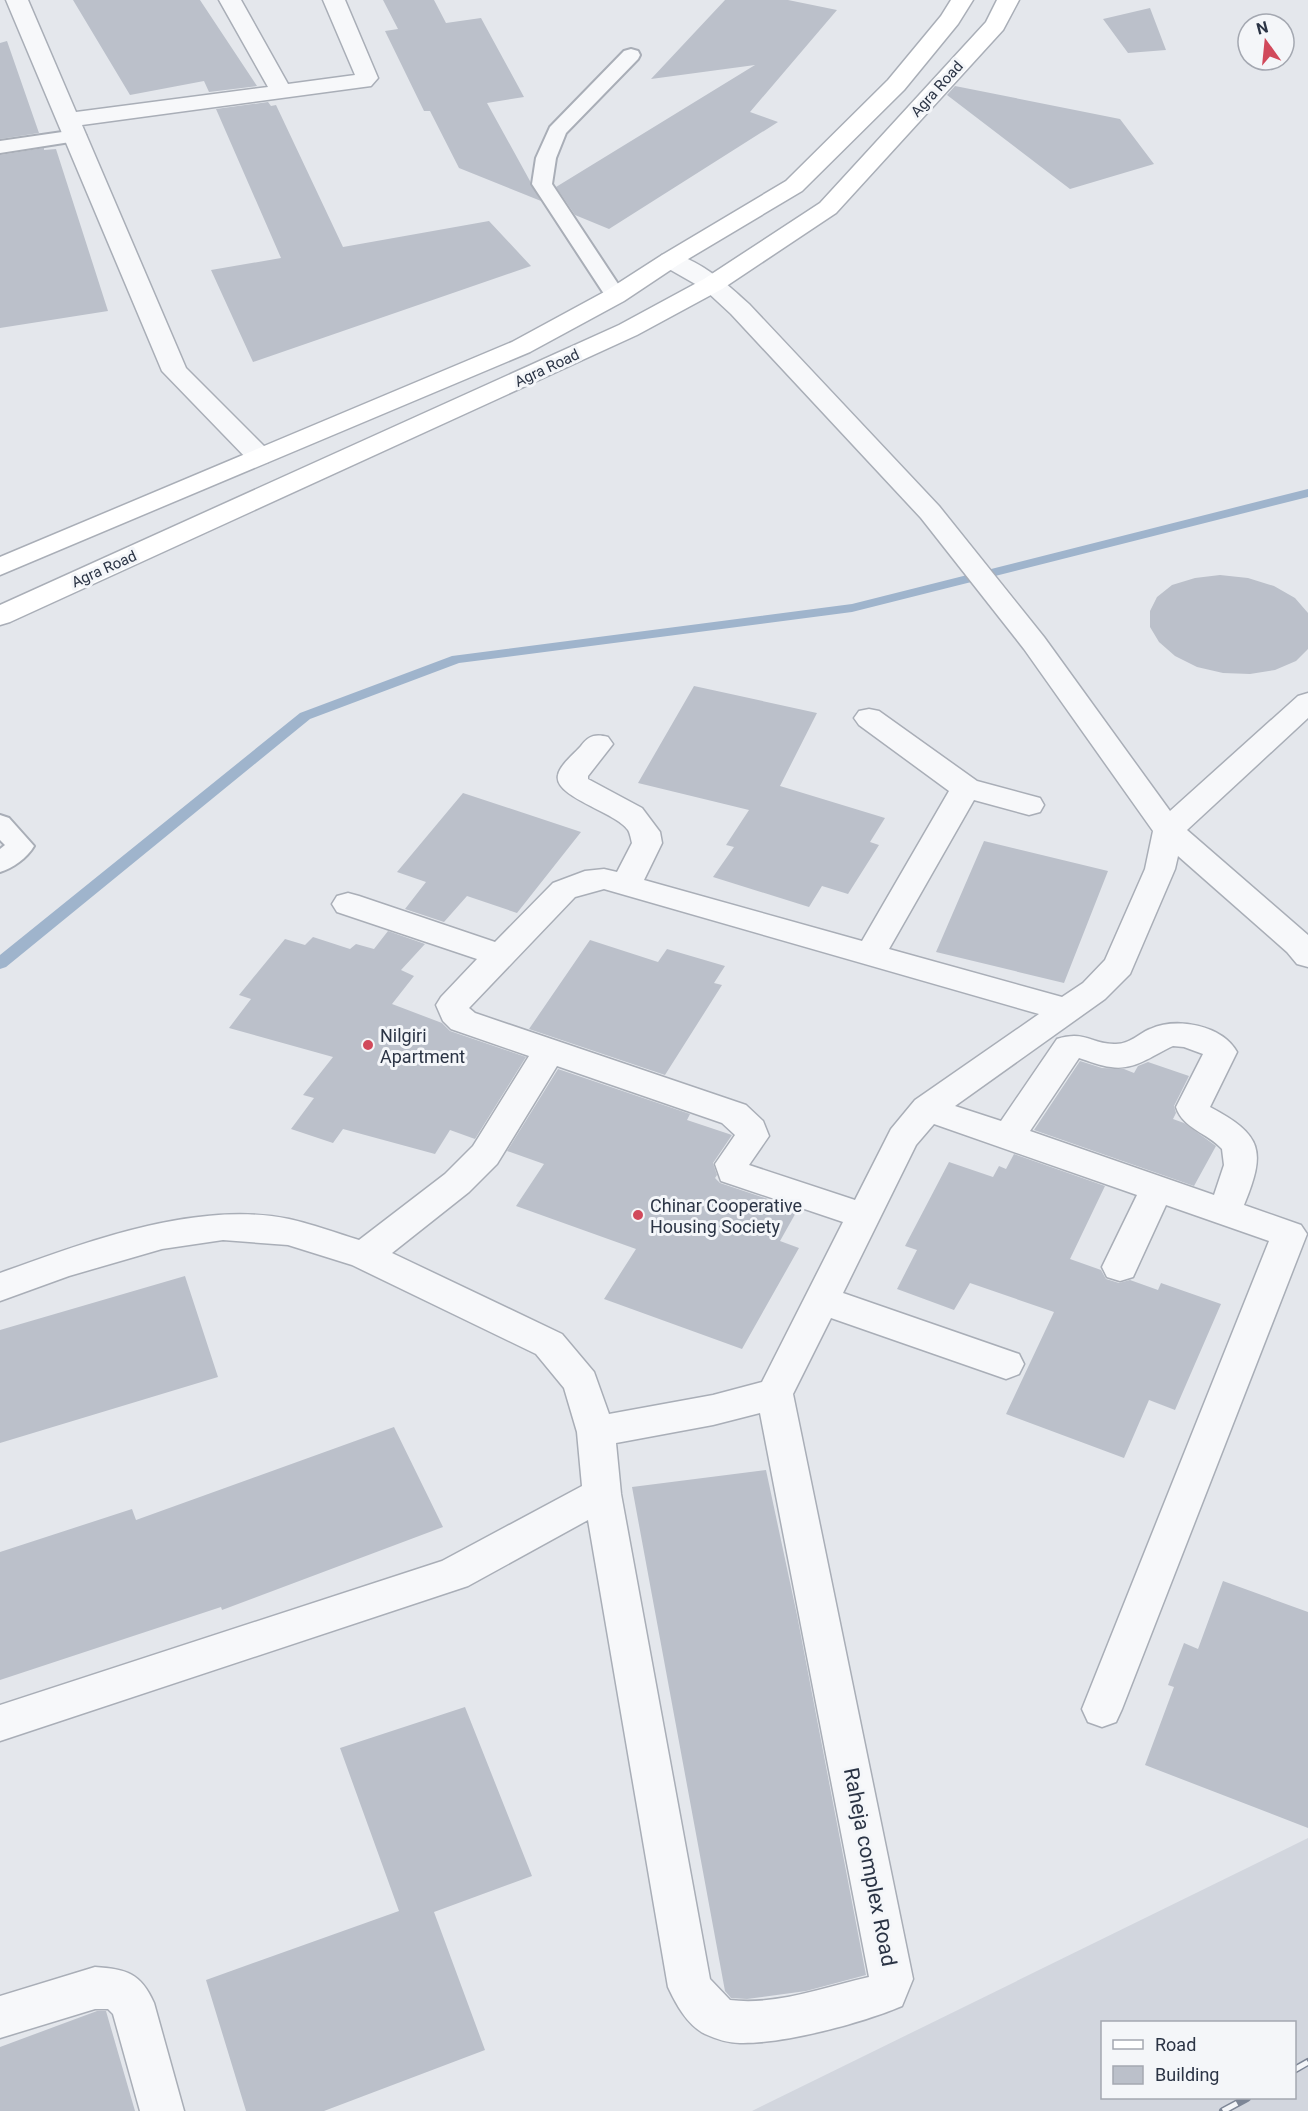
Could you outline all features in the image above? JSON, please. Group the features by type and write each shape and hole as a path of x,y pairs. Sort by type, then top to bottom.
{"main road":[{"name":"Agra Road","path":"0,567 521,347 615,296 670,260 794,186 896,86 950,19 962,0"},
{"name":"Agra Road","path":"0,616 628,330 713,284 828,208 995,26 1008,0"}],"street":[{"path":"17,0 176,371 259,456"},
{"path":"230,0 281,91"},
{"path":"73,128 281,91 366,80 334,0"},
{"path":"670,260 713,284 741,309 930,512 1034,643 1168,830 1305,947"},
{"path":"596,1432 713,1410 775,1394 903,1138 927,1109 1094,991 1119,966 1160,869 1168,830 1308,702"},
{"path":"870,718 966,788 1029,805"},
{"path":"598,744 573,774 573,780 578,787 632,815 642,825 647,843 626,885"},
{"path":"870,954 966,788"},
{"path":"865,1216 733,1172 732,1164 752,1136 751,1130 734,1114 463,1021 454,1013 452,1005 564,890 585,882 604,879 1067,1010"},
{"path":"348,904 499,955"},
{"path":"1008,1137 1069,1047 1083,1047 1112,1056 1129,1055 1162,1035 1175,1032 1187,1034 1216,1046 1221,1052 1193,1107 1195,1114 1229,1134 1243,1156 1243,1165 1224,1212"},
{"path":"364,1255 457,1183 485,1155 549,1051"},
{"path":"927,1109 1299,1237 1102,1709"},
{"path":"1120,1267 1157,1188"},
{"path":"0,1287 62,1265 162,1236 223,1227 288,1232 364,1255 549,1344 581,1382 596,1432 602,1494 454,1574 0,1723"},
{"path":"822,1300 1006,1364"},
{"name":"Raheja complex Road","path":"602,1494 690,1987 702,2006 724,2021 748,2023 875,1996 887,1991 891,1979 891,1968 775,1394"},
{"path":"0,2017 94,1988 118,1989 132,2003 162,2111"}],"lane":[{"path":"615,296 542,184 546,158 557,131 631,55"},
{"path":"0,147 73,128"},
{"path":"0,824 21,846 0,863"}],"shaded area":[{"path":"1308,1838 1308,2111 752,2111"}],"building":[{"path":"73,0 200,0 257,86 209,92 204,81 130,95"},
{"path":"383,0 434,0 446,23 481,18 524,97 487,103 541,201 459,168 430,111 424,111 385,31 398,29"},
{"path":"725,0 788,0 837,10 750,112 778,122 609,229 575,215 556,187 755,65 651,79"},
{"path":"1150,8 1166,50 1128,53 1103,19"},
{"path":"7,41 39,133 0,139 0,43"},
{"path":"955,86 1120,119 1154,164 1070,189 947,95"},
{"path":"268,102 271,106 276,105 343,247 489,221 531,266 253,362 211,270 281,258 216,109"},
{"path":"44,148 44,150 56,149 108,311 0,328 0,155"},
{"path":"1220,575 1248,578 1274,586 1295,598 1308,613 1308,649 1296,661 1275,670 1250,674 1223,673 1197,667 1175,656 1159,642 1150,627 1150,611 1157,597 1172,585 1195,578"},
{"path":"694,686 817,713 780,786 885,818 870,842 879,845 848,894 822,886 809,907 713,877 734,847 726,845 749,810 638,783"},
{"path":"463,793 581,832 517,913 467,896 444,922 405,909 426,882 397,872"},
{"path":"984,841 1108,871 1064,983 936,952"},
{"name":"Nilgiri Apartment","path":"388,931 425,944 401,970 414,976 392,1004 442,1023 450,1031 526,1057 475,1139 450,1130 435,1154 343,1129 333,1143 291,1129 314,1098 303,1095 333,1057 229,1028 251,999 239,995 285,939 305,945 313,937 350,949 356,944 374,949"},
{"path":"590,940 658,962 667,949 725,966 714,983 722,985 665,1075 529,1029"},
{"path":"1080,1061 1102,1068 1124,1069 1134,1073 1138,1066 1148,1062 1189,1076 1174,1106 1176,1113 1173,1119 1184,1123 1216,1146 1194,1186 1034,1130"},
{"name":"Chinar Cooperative Housing Society","path":"558,1069 690,1114 687,1120 732,1135 713,1163 717,1175 715,1178 720,1183 798,1209 780,1241 799,1248 742,1349 604,1299 636,1249 516,1206 544,1164 507,1151"},
{"path":"1014,1154 1105,1186 1070,1259 1101,1270 1106,1279 1119,1283 1130,1280 1158,1290 1161,1283 1221,1304 1175,1410 1149,1400 1124,1458 1006,1414 1054,1312 970,1283 954,1310 897,1289 917,1250 905,1246 949,1162 993,1177 999,1166 1006,1169"},
{"path":"185,1276 218,1377 0,1443 0,1330"},
{"path":"394,1427 443,1527 222,1610 221,1607 0,1680 0,1552 132,1509 136,1520"},
{"path":"766,1470 797,1615 866,1975 806,1991 747,1999 731,1998 725,1991 632,1487"},
{"path":"1223,1581 1308,1612 1308,1828 1145,1765 1174,1687 1168,1685 1184,1643 1198,1649"},
{"path":"465,1707 532,1876 434,1912 485,2050 324,2111 246,2111 206,1980 399,1911 340,1748"},
{"path":"97,2011 106,2011 135,2111 0,2111 0,2047"}],"waterway":[{"path":"0,963 305,716 457,659 852,608 1308,493"}],"railway":[{"path":"1296,2069 1308,2062"},
{"path":"1223,2111 1245,2099"}],"place":[{"name":"Nilgiri Apartment","path":"368,1045"},
{"name":"Chinar Cooperative Housing Society","path":"638,1215"}]}
